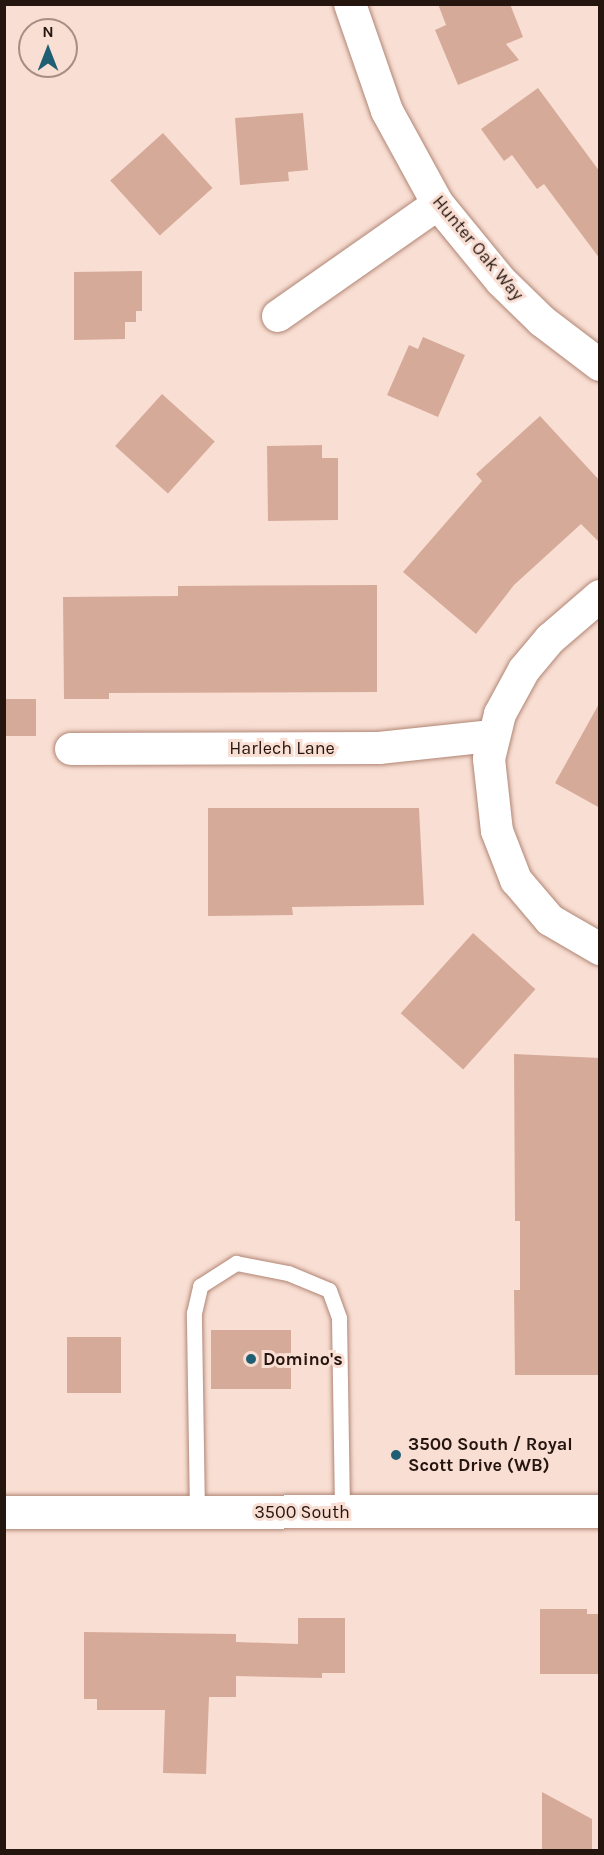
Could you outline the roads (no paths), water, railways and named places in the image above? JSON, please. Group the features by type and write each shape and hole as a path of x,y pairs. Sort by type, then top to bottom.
{"main road":[{"name":"3500 South","path":"4,1512 600,1511"}],"street":[{"name":"Hunter Oak Way","path":"350,4 387,111 438,204 501,281 542,321 600,365"},
{"path":"278,316 438,204"},
{"path":"600,596 550,639 524,670 500,714 492,736 489,759 492,805 504,854 516,880 550,920 600,950"},
{"name":"Harlech Lane","path":"71,749 379,748 492,736"}],"lane":[{"path":"197,1513 194,1313 200,1286 236,1263 288,1273 328,1290 339,1318 342,1512"}],"place":[{"name":"Domino's","path":"251,1359"},
{"name":"3500 South / Royal Scott Drive (WB)","path":"396,1455"}]}
